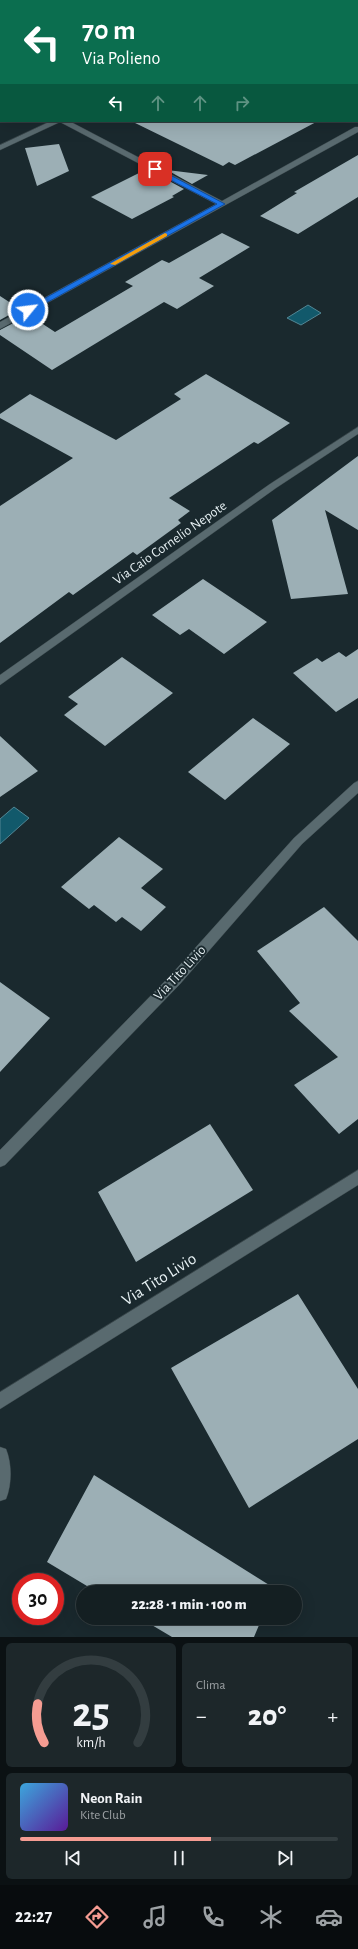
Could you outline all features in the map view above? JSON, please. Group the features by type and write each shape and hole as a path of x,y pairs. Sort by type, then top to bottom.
{"street":[{"path":"0,148 55,122"},
{"path":"65,122 222,204"},
{"path":"0,326 358,129"},
{"name":"Via Caio Cornelio Nepote","path":"0,681 273,486 358,430"},
{"name":"Via Tito Livio","path":"0,1160 175,980 298,841 358,786"},
{"name":"Via Tito Livio","path":"0,1401 358,1177"},
{"path":"0,1455 2,1468 0,1493"}],"water":[{"path":"308,305 321,313 301,325 287,318"},
{"path":"14,807 29,818 0,844 0,819"}],"building":[{"path":"133,122 316,122 235,165 229,162 223,166"},
{"path":"59,144 69,171 37,186 25,148"},
{"path":"358,155 358,197 298,234 260,216 297,193 294,192"},
{"path":"147,169 184,189 172,196 174,197 132,219 91,197"},
{"path":"167,170 208,175 192,184"},
{"path":"222,233 250,247 199,278 214,286 177,309 164,302 52,370 0,335 0,330 29,315 55,332 133,286 125,282 162,260 169,263"},
{"path":"0,296 20,309 0,320"},
{"path":"206,374 290,423 258,444 254,442 169,498 190,511 178,520 181,523 137,555 133,552 73,595 69,592 0,643 0,506 73,458 0,418 0,414 30,394 116,440 181,399 174,394"},
{"path":"358,456 358,530 325,510 348,594 291,599 272,520"},
{"path":"203,579 267,622 224,654 189,629 180,635 152,615"},
{"path":"358,649 358,698 336,712 293,673 317,658 322,662 339,652 346,657"},
{"path":"122,657 173,693 105,746 64,715 78,704 68,697"},
{"path":"253,718 290,744 225,800 188,772"},
{"path":"0,736 38,771 0,797"},
{"path":"119,837 163,869 141,888 166,907 141,931 122,917 116,922 94,905 89,909 61,887"},
{"path":"324,907 358,941 358,1119 339,1134 294,1085 338,1057 289,1011 300,1003 257,951"},
{"path":"0,982 50,1018 0,1072"},
{"path":"210,1124 253,1190 136,1262 98,1192"},
{"path":"298,1294 358,1389 358,1439 249,1508 171,1368"},
{"path":"94,1475 269,1585 85,1585 47,1562"},
{"path":"152,1625 259,1625 254,1637 172,1637"}],"slow traffic":[{"path":"113,264 165,235"}],"route":[{"path":"28,310 222,204 155,169"}]}
